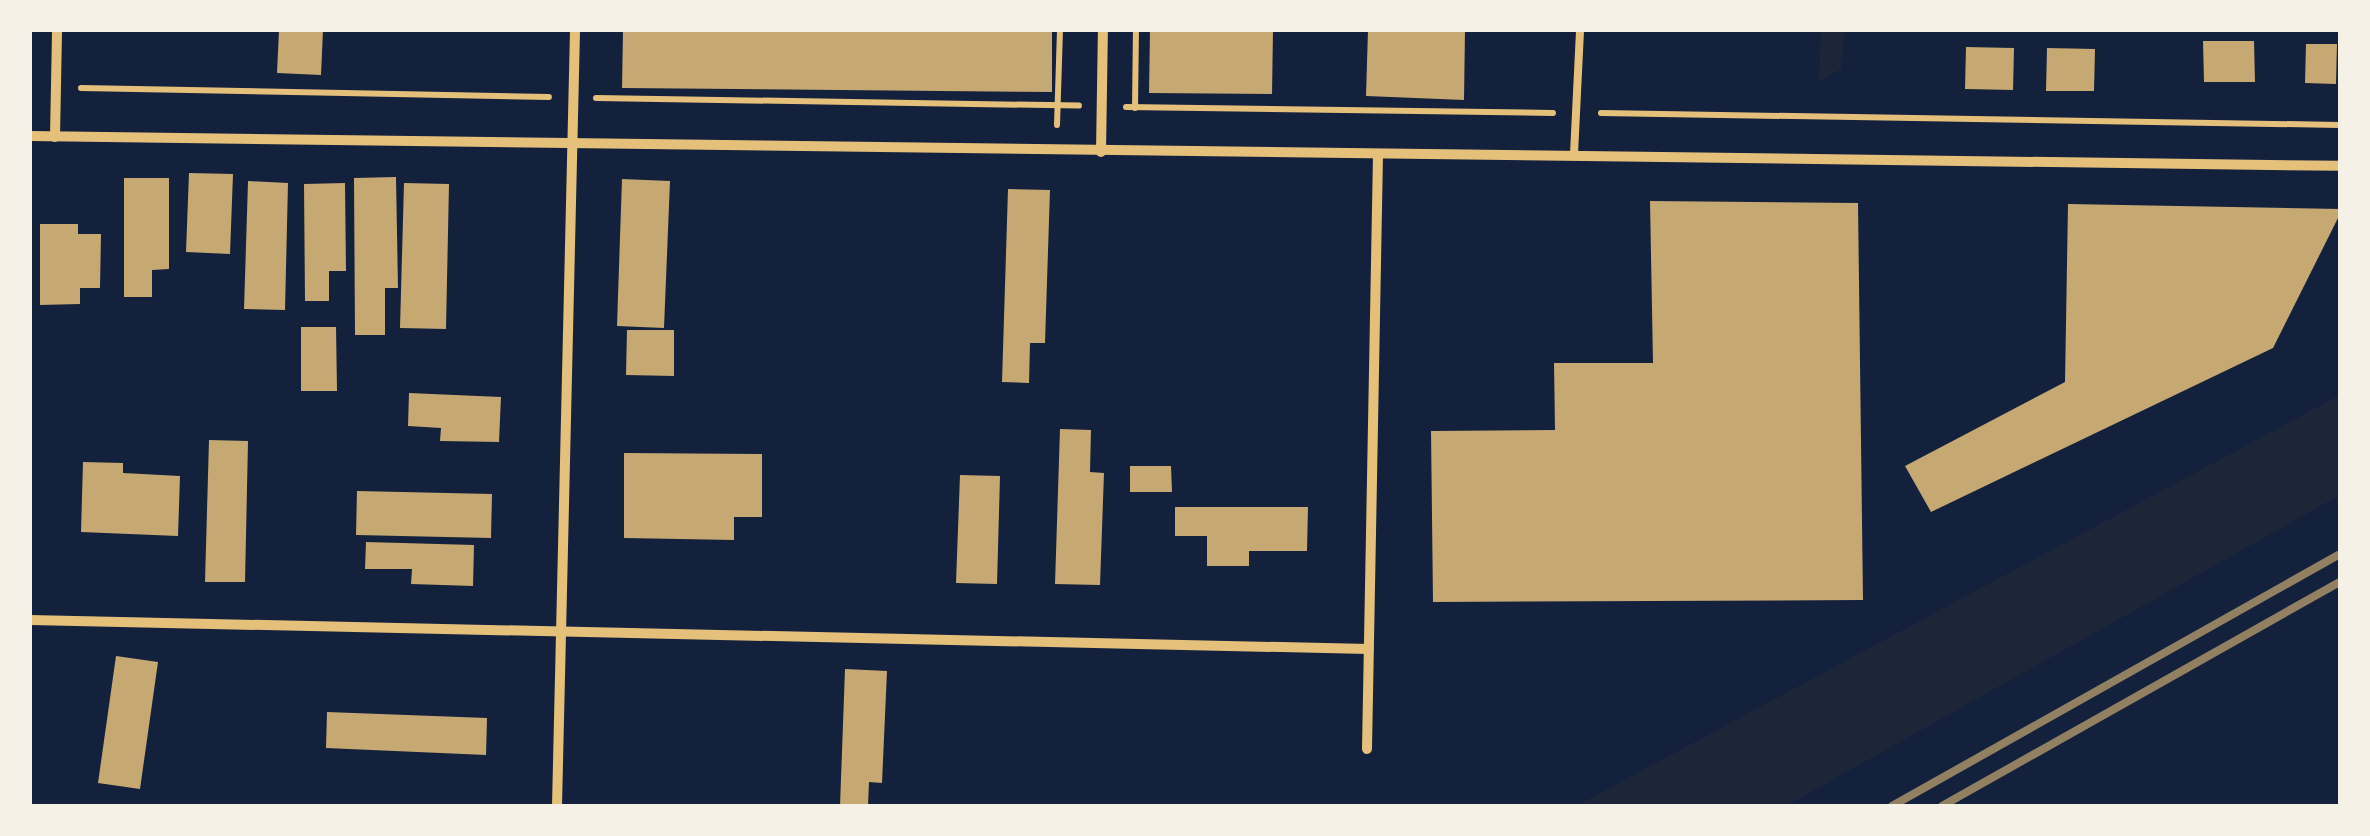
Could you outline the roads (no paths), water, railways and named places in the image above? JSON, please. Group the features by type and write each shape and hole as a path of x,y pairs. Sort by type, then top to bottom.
{"street":[{"path":"54,136 57,30"},
{"path":"557,806 575,30"},
{"path":"1100,152 1103,30"},
{"path":"30,136 2340,166"},
{"path":"1367,749 1378,155"},
{"path":"30,620 561,630 775,640 1370,649"}],"lane":[{"path":"1574,154 1580,30"}],"railway":[{"path":"1892,806 2340,554"},
{"path":"1942,806 2340,582"}]}
